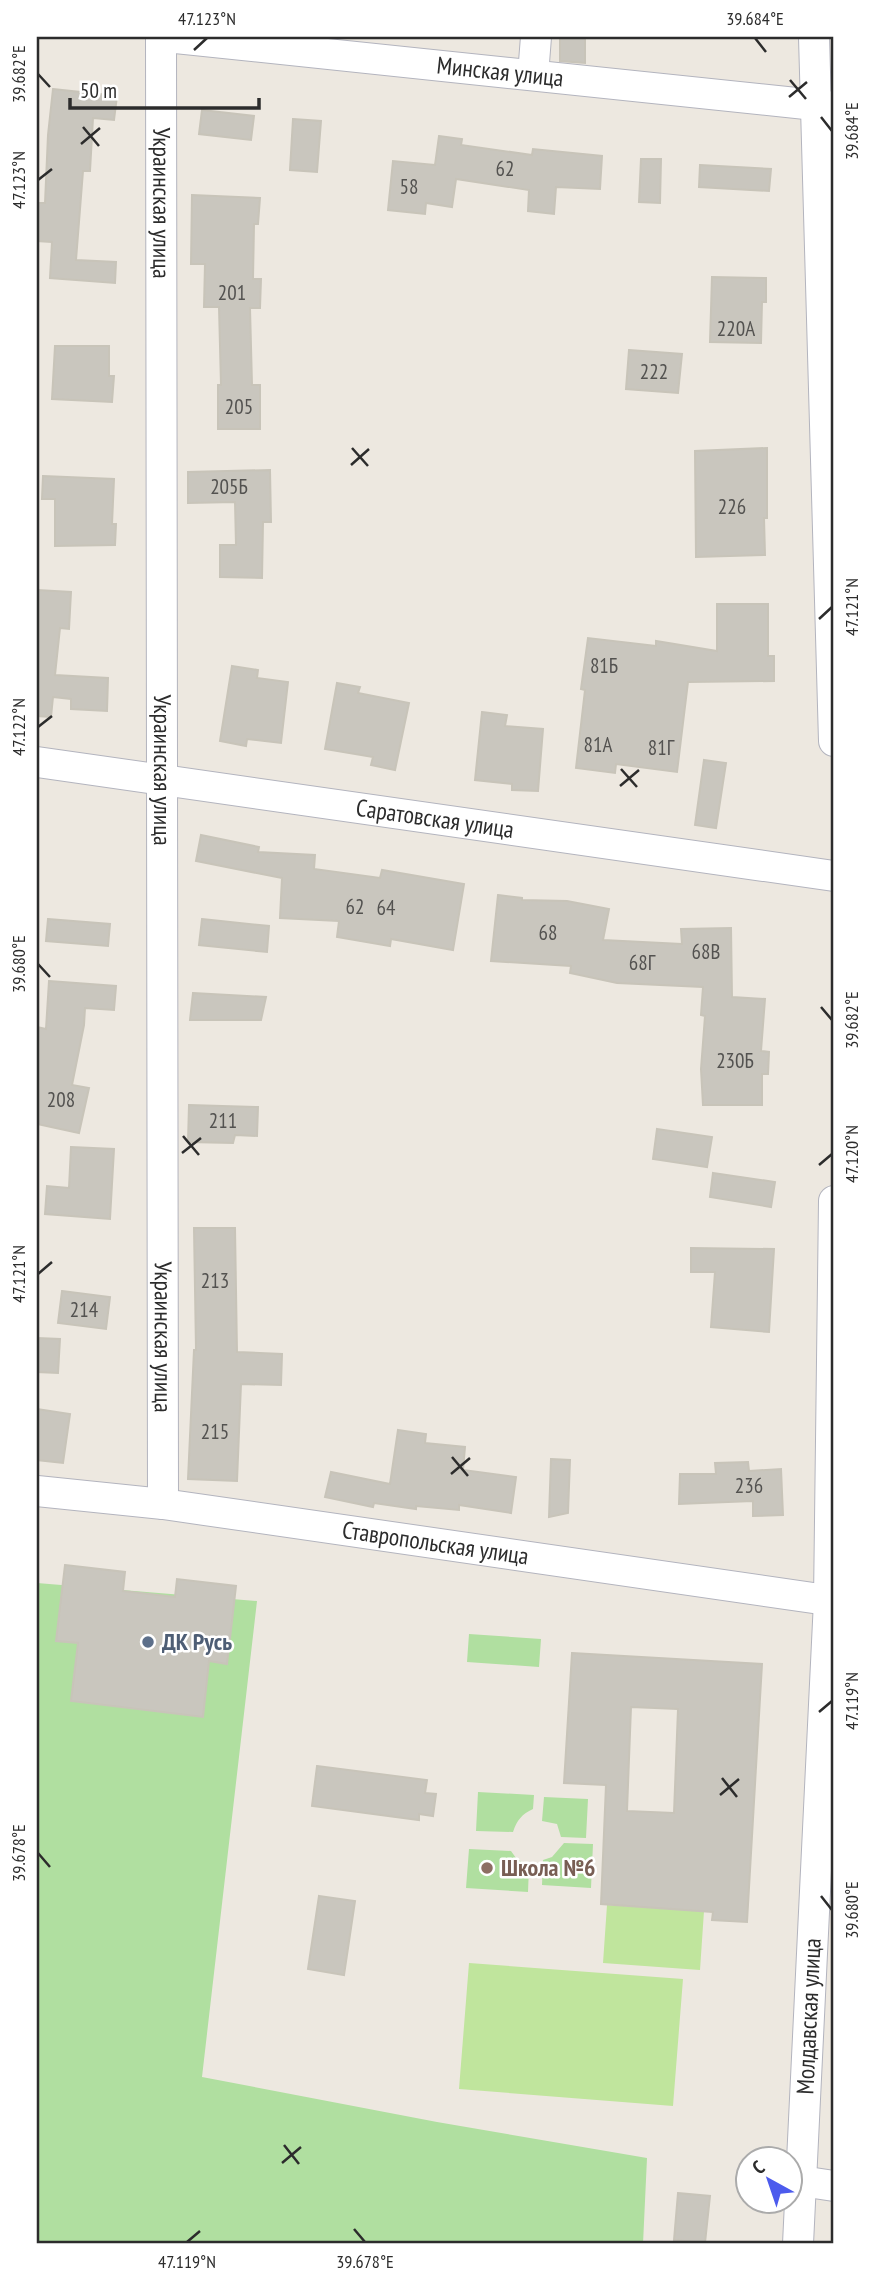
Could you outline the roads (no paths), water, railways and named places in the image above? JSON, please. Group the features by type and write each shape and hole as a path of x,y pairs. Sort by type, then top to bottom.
{"street":[{"name":"Минская улица","path":"163,37 825,106"},
{"name":"Украинская улица","path":"163,37 163,1504"},
{"path":"533,75 536,37"},
{"path":"814,37 825,106 834,741"},
{"name":"Саратовская улица","path":"37,762 834,876"},
{"name":"Молдавская улица","path":"803,2144 832,1601 834,1201"},
{"name":"Ставропольская улица","path":"37,1491 163,1504 832,1601"},
{"path":"804,2181 834,2186"},
{"name":"Молдавская улица","path":"798,2244 799,2214"}],"place":[{"name":"ДК Русь","path":"148,1642"},
{"name":"Школа №6","path":"487,1868"}]}
